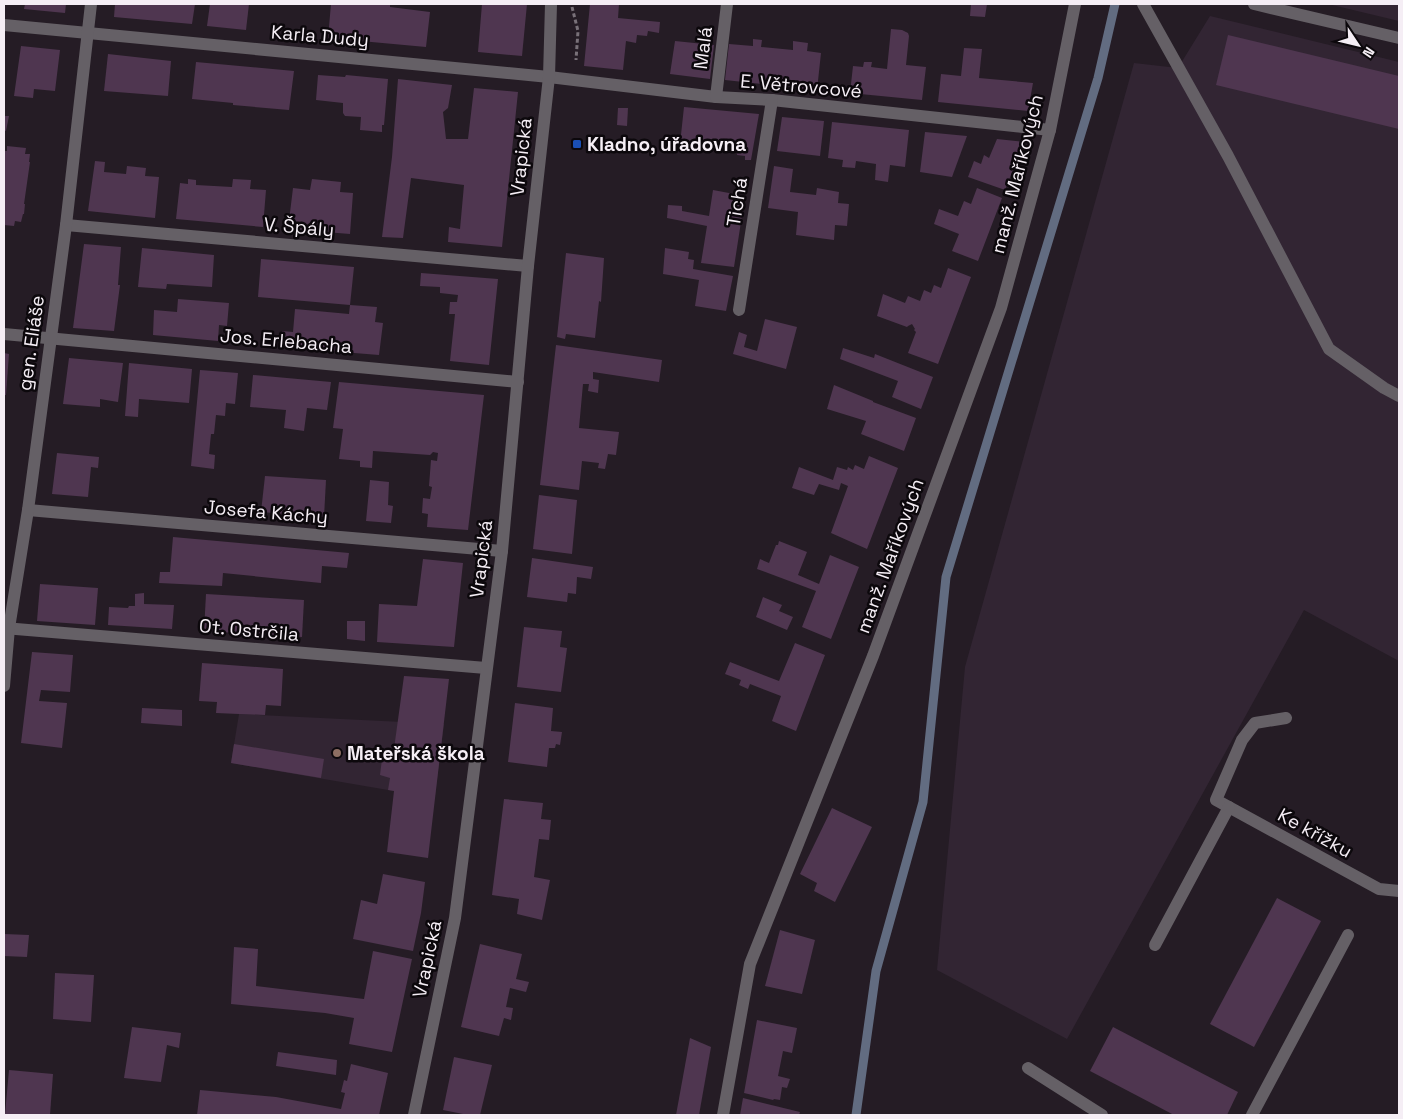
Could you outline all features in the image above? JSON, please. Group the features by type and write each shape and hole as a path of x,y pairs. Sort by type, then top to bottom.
{"street":[{"name":"gen. Eliáše","path":"4,686 6,628 28,510 66,225 91,4"},
{"name":"Vrapická","path":"414,1115 455,918 502,551 528,266 549,77 551,4"},
{"name":"Malá","path":"716,97 727,4"},
{"name":"manž. Maříkových","path":"723,1115 750,964 873,656 1001,308 1050,130 1074,4"},
{"path":"1143,4 1228,156 1329,349 1384,388 1399,396"},
{"path":"1254,4 1399,38"},
{"name":"Karla Dudy","path":"4,24 549,77"},
{"name":"E. Větrovcové","path":"549,77 716,97 772,100 1050,130"},
{"name":"Tichá","path":"738,310 772,100"},
{"name":"V. Špály","path":"66,225 528,266"},
{"name":"Jos. Erlebacha","path":"4,334 518,382"},
{"name":"Josefa Káchy","path":"28,510 502,551"},
{"name":"Ot. Ostrčila","path":"6,628 486,668"},
{"name":"Ke křížku","path":"1286,718 1255,723 1242,740 1216,800 1379,889 1399,891"},
{"path":"1155,945 1229,807"},
{"path":"1252,1115 1348,935"},
{"path":"1028,1068 1102,1115"}],"path":[{"path":"572,4 578,30 577,65"}],"shaded area":[{"path":"1328,4 1399,4 1399,21"},
{"path":"1210,16 1399,62 1399,661 1304,610 1067,1039 937,970 965,667 1134,63 1178,68"},
{"name":"Mateřská škola","path":"239,714 444,724 435,796 388,790 231,763"}],"building":[{"path":"25,4 66,4 65,13 24,9"},
{"path":"115,4 195,4 192,24 114,17"},
{"path":"210,4 249,4 246,30 207,26"},
{"path":"331,4 390,4 390,7 430,12 426,47 328,38"},
{"path":"482,4 527,4 522,56 478,52"},
{"path":"590,4 619,4 618,18 660,22 659,33 648,31 647,36 637,35 636,43 626,41 623,70 584,66"},
{"path":"971,4 987,4 985,17 970,16"},
{"path":"891,29 902,30 908,33 906,65 926,67 922,100 850,93 853,66 863,67 864,62 872,62 871,67 887,69"},
{"path":"1228,35 1399,76 1399,129 1216,85"},
{"path":"753,39 762,40 761,47 793,50 793,41 808,43 807,51 821,53 817,90 725,80 729,44 753,46"},
{"path":"675,41 714,45 710,79 670,74"},
{"path":"21,46 60,50 55,91 34,89 33,98 14,96"},
{"path":"964,48 982,49 979,78 1033,83 1028,111 938,102 941,74 961,76"},
{"path":"108,54 171,61 168,96 104,91"},
{"path":"196,62 294,71 289,110 192,99"},
{"path":"318,75 345,77 346,75 388,79 382,132 360,130 361,117 345,116 343,113 343,103 316,100"},
{"path":"398,79 452,85 448,108 443,112 446,139 468,139 474,88 518,92 502,247 448,242 449,227 460,229 464,185 411,178 403,238 382,237 392,157"},
{"path":"684,107 759,114 751,160 745,160 745,156 737,155 738,149 710,146 710,152 701,151 702,146 680,144"},
{"path":"618,108 628,108 627,126 617,125"},
{"path":"4,116 9,116 6,131 4,130"},
{"path":"782,117 824,121 820,156 777,151"},
{"path":"832,122 909,130 905,167 890,165 888,182 875,180 876,164 856,161 855,168 842,167 843,160 828,158"},
{"path":"925,132 967,136 952,177 920,172"},
{"path":"997,139 1024,142 1005,190 968,177 974,161 981,164 984,155 989,158"},
{"path":"7,146 26,148 25,154 30,154 24,214 21,222 15,221 14,226 4,225 4,151 7,151"},
{"path":"95,161 105,162 104,172 126,174 127,166 146,168 145,176 159,177 155,218 88,211"},
{"path":"774,166 793,169 790,192 816,195 817,188 839,192 838,203 849,204 847,226 835,225 834,240 796,235 798,212 768,208"},
{"path":"188,179 196,180 196,185 232,187 233,179 251,180 250,189 266,190 263,227 176,219 180,183 188,184"},
{"path":"312,179 341,182 340,192 353,193 350,234 288,229 293,188 310,190"},
{"path":"977,188 1002,198 978,261 952,251 959,234 934,224 939,209 958,216 964,201 971,204"},
{"path":"713,190 745,196 734,267 701,263 707,226 667,218 668,205 682,206 682,211 709,216"},
{"path":"84,244 121,247 118,285 120,285 114,331 73,328"},
{"path":"142,248 214,255 212,287 167,284 166,289 138,287"},
{"path":"665,248 689,252 688,259 694,260 693,269 733,276 726,311 695,306 699,280 663,274"},
{"path":"566,253 604,258 601,302 599,301 595,338 566,334 565,339 557,337"},
{"path":"261,259 354,267 350,305 258,297"},
{"path":"948,268 971,277 938,364 908,353 916,332 912,324 907,327 877,316 883,294 905,303 908,296 920,301 924,290 931,293 934,285 941,288"},
{"path":"421,273 498,279 489,365 450,361 455,314 449,314 450,302 457,302 458,295 440,293 440,287 420,286"},
{"path":"178,299 229,303 227,326 219,325 218,341 153,335 154,310 177,312"},
{"path":"350,305 377,307 375,322 383,323 379,355 280,347 282,331 293,332 295,309 349,314"},
{"path":"765,319 797,327 786,369 733,354 739,332 747,335 744,347 757,351"},
{"path":"556,345 662,360 659,382 593,372 593,379 599,380 598,393 588,391 589,384 583,384 579,428 619,432 616,455 608,454 605,469 598,468 599,463 582,461 579,490 540,485"},
{"path":"843,348 874,358 875,354 933,377 921,409 892,397 898,381 840,359"},
{"path":"4,353 9,354 6,395 4,395"},
{"path":"69,358 123,363 118,402 100,399 100,407 63,404"},
{"path":"129,363 192,369 189,403 139,399 138,417 125,416"},
{"path":"200,370 238,373 235,404 226,403 225,416 216,415 214,434 211,434 209,454 215,455 214,469 191,466"},
{"path":"253,375 331,382 327,410 307,408 304,431 284,428 286,410 250,407"},
{"path":"339,382 484,395 468,530 427,527 428,514 422,513 423,498 430,499 432,487 429,486 431,460 437,461 438,453 433,452 430,455 373,451 372,468 360,467 360,461 339,459 343,429 333,428"},
{"path":"834,385 916,418 904,451 861,434 866,421 827,409"},
{"path":"57,453 99,457 98,468 91,467 88,497 52,494"},
{"path":"869,456 898,468 867,549 831,533 848,486 841,483 839,490 819,484 814,495 792,488 799,467 833,480 837,467 847,470 848,467 853,470 855,465 864,469"},
{"path":"265,476 326,480 324,517 261,512"},
{"path":"370,480 389,482 388,505 393,506 391,523 366,521"},
{"path":"539,495 577,500 572,554 533,549"},
{"path":"173,537 349,553 347,568 322,566 321,583 223,573 222,586 159,583 160,572 170,572"},
{"path":"779,541 807,552 798,575 819,584 830,555 859,567 831,639 802,627 816,591 757,569 760,559 769,563"},
{"path":"532,558 593,567 591,579 577,577 576,594 568,593 567,602 527,597"},
{"path":"423,559 463,563 454,647 377,642 379,604 417,606"},
{"path":"40,584 98,588 95,625 37,621"},
{"path":"144,593 144,604 174,605 172,629 108,625 109,607 128,608 129,606 135,606 135,594"},
{"path":"206,594 304,600 302,637 204,631"},
{"path":"763,597 782,605 779,611 793,617 787,630 756,617"},
{"path":"347,621 365,621 365,641 347,639"},
{"path":"524,627 562,631 560,647 567,648 561,692 517,687"},
{"path":"795,643 825,655 796,731 772,721 781,696 750,684 748,689 739,685 741,680 725,674 730,662 779,681"},
{"path":"32,652 73,655 70,692 41,690 39,701 67,703 62,748 21,743"},
{"path":"202,663 283,669 281,706 266,705 265,715 216,713 217,702 199,701"},
{"path":"404,676 449,679 428,858 387,852 394,791 388,790 390,778 380,775 384,754 393,756"},
{"path":"515,703 553,708 551,731 562,732 560,745 556,744 555,748 549,748 547,767 508,762"},
{"path":"142,708 182,710 182,726 141,723"},
{"path":"234,744 324,759 321,778 231,763"},
{"path":"504,799 543,803 541,819 551,820 549,840 539,839 534,877 550,880 542,920 517,914 519,899 492,895"},
{"path":"832,808 872,827 835,902 814,891 817,883 800,874"},
{"path":"383,874 425,882 413,951 353,939 361,900 377,904"},
{"path":"1277,898 1321,921 1254,1047 1210,1024"},
{"path":"780,930 815,940 802,994 765,986"},
{"path":"4,934 29,935 27,957 4,956"},
{"path":"480,944 522,954 516,979 529,982 526,992 510,988 506,1007 513,1008 511,1020 504,1018 499,1036 461,1027"},
{"path":"234,947 258,949 256,986 364,999 373,951 412,959 392,1052 349,1044 354,1018 325,1013 231,1004"},
{"path":"55,973 94,975 91,1022 53,1019"},
{"path":"757,1020 797,1028 792,1053 783,1051 778,1076 790,1079 787,1088 782,1087 780,1100 744,1093"},
{"path":"132,1027 181,1033 179,1048 167,1045 161,1082 124,1078"},
{"path":"1113,1027 1238,1092 1227,1115 1174,1115 1090,1071"},
{"path":"690,1038 711,1047 699,1115 676,1115"},
{"path":"278,1052 337,1060 336,1075 276,1066"},
{"path":"454,1057 492,1065 480,1115 468,1115 443,1110"},
{"path":"351,1064 388,1073 379,1115 197,1115 200,1090 276,1097 341,1109 345,1093 341,1092 344,1080 347,1081"},
{"path":"9,1070 53,1074 50,1115 5,1114"},
{"path":"743,1098 800,1112 799,1115 740,1115"}],"waterway":[{"path":"856,1115 876,971 923,802 946,577 1098,78 1115,4"}],"place":[{"name":"Kladno, úřadovna","path":"577,144"},
{"name":"Mateřská škola","path":"337,753"}]}
